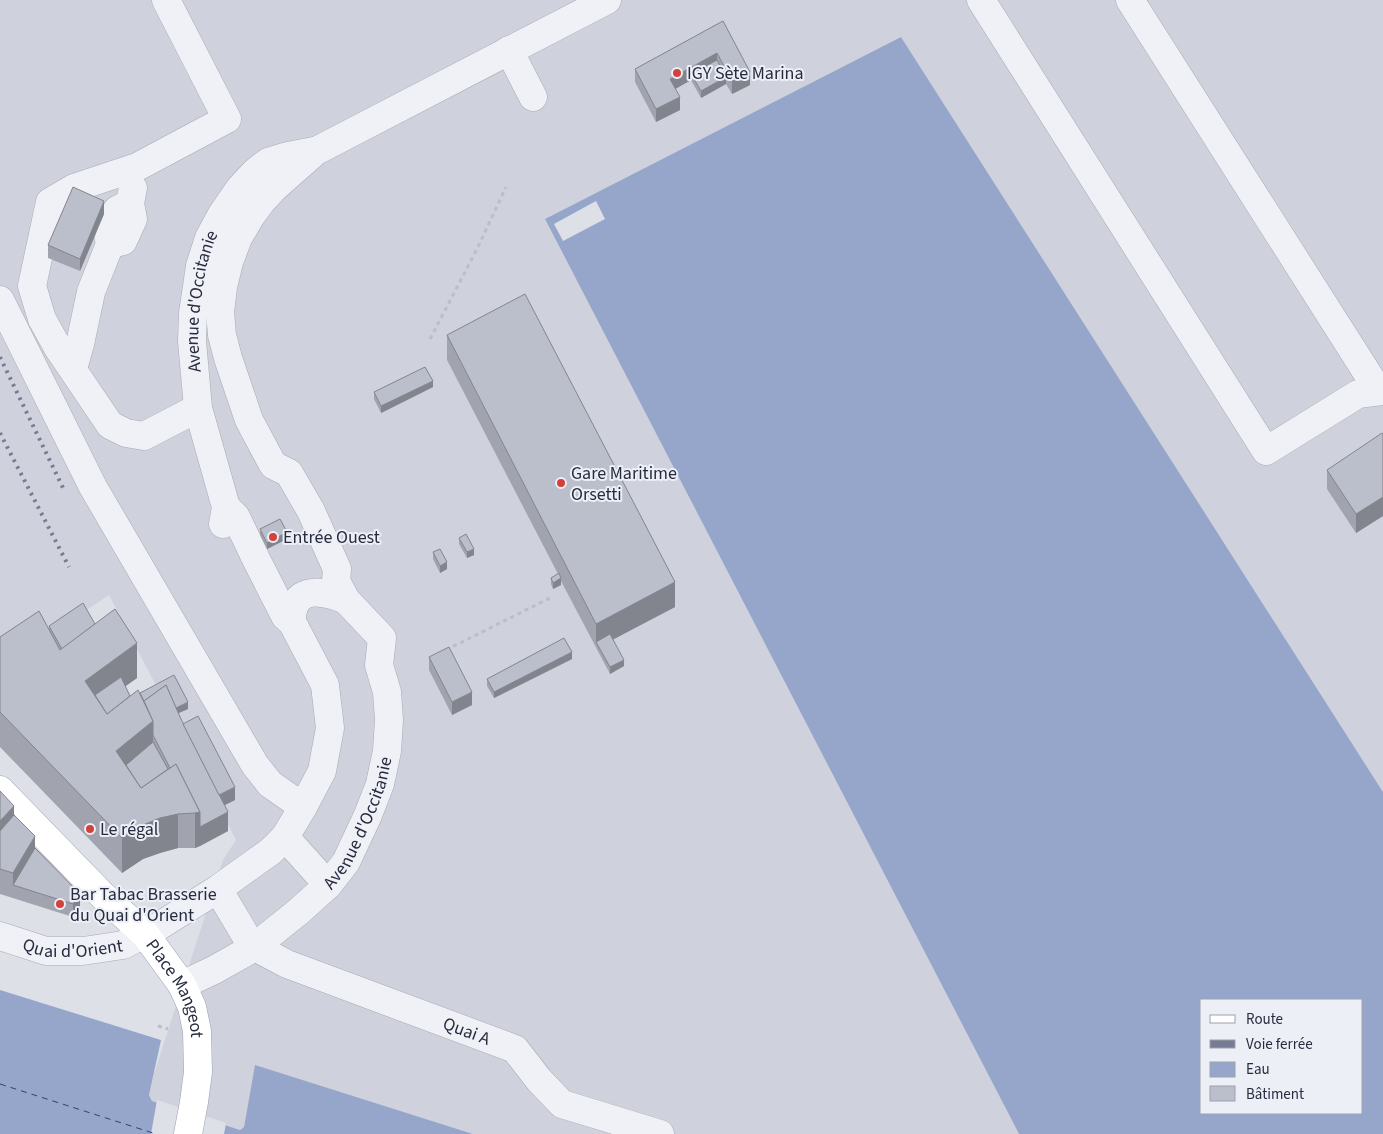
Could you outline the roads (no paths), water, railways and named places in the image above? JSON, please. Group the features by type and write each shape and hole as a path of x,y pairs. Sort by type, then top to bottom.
{"main road":[{"name":"Place Mangeot","path":"0,790 103,896 145,934 182,985 192,1007 198,1031 198,1072 188,1134"}],"street":[{"path":"166,0 227,119 137,167 74,188 50,202 32,286 42,319 58,348 110,425 126,434 144,436 198,408"},
{"name":"Avenue d'Occitanie","path":"182,985 254,948 328,885 346,862 368,815 380,784 388,743 387,692 379,664 382,638 341,591 337,569 311,512 289,473 273,464 249,420 228,358 222,335 220,312 229,262 238,238 251,216 274,188 316,151 606,0"},
{"path":"981,0 1266,451 1358,394 1381,391 1130,0"},
{"path":"509,50 533,97"},
{"name":"Avenue d'Occitanie","path":"316,151 268,162 255,172 240,188 222,214 209,238 200,266 193,313 192,341 198,408 226,508 222,527 240,569 250,583 260,608 288,619 300,598 308,593 341,591"},
{"path":"73,369 91,292 110,244 123,241 133,219 130,203 137,167"},
{"path":"0,300 93,487 255,766 270,784 303,807"},
{"path":"145,934 218,889 271,851 285,837 322,771 330,728 325,685 288,619"},
{"path":"285,837 328,885"},
{"path":"218,889 254,948"},
{"name":"Quai d'Orient","path":"0,936 46,951 83,952 123,945 145,934"},
{"name":"Quai A","path":"254,948 287,964 515,1049 539,1080 562,1104 660,1134"}],"water":[{"path":"901,37 1383,792 1383,1134 1019,1134 545,219"},
{"path":"0,990 161,1040 149,1095 152,1101 240,1130 244,1127 255,1065 473,1134 0,1134"}],"railway":[{"path":"0,357 64,490"},
{"path":"0,433 69,567"}],"place":[{"name":"IGY Sète Marina","path":"677,73"},
{"name":"Gare Maritime Orsetti","path":"561,483"},
{"name":"Entrée Ouest","path":"273,537"},
{"name":"Le régal","path":"90,829"},
{"name":"Bar Tabac Brasserie du Quai d'Orient","path":"60,904"}]}
